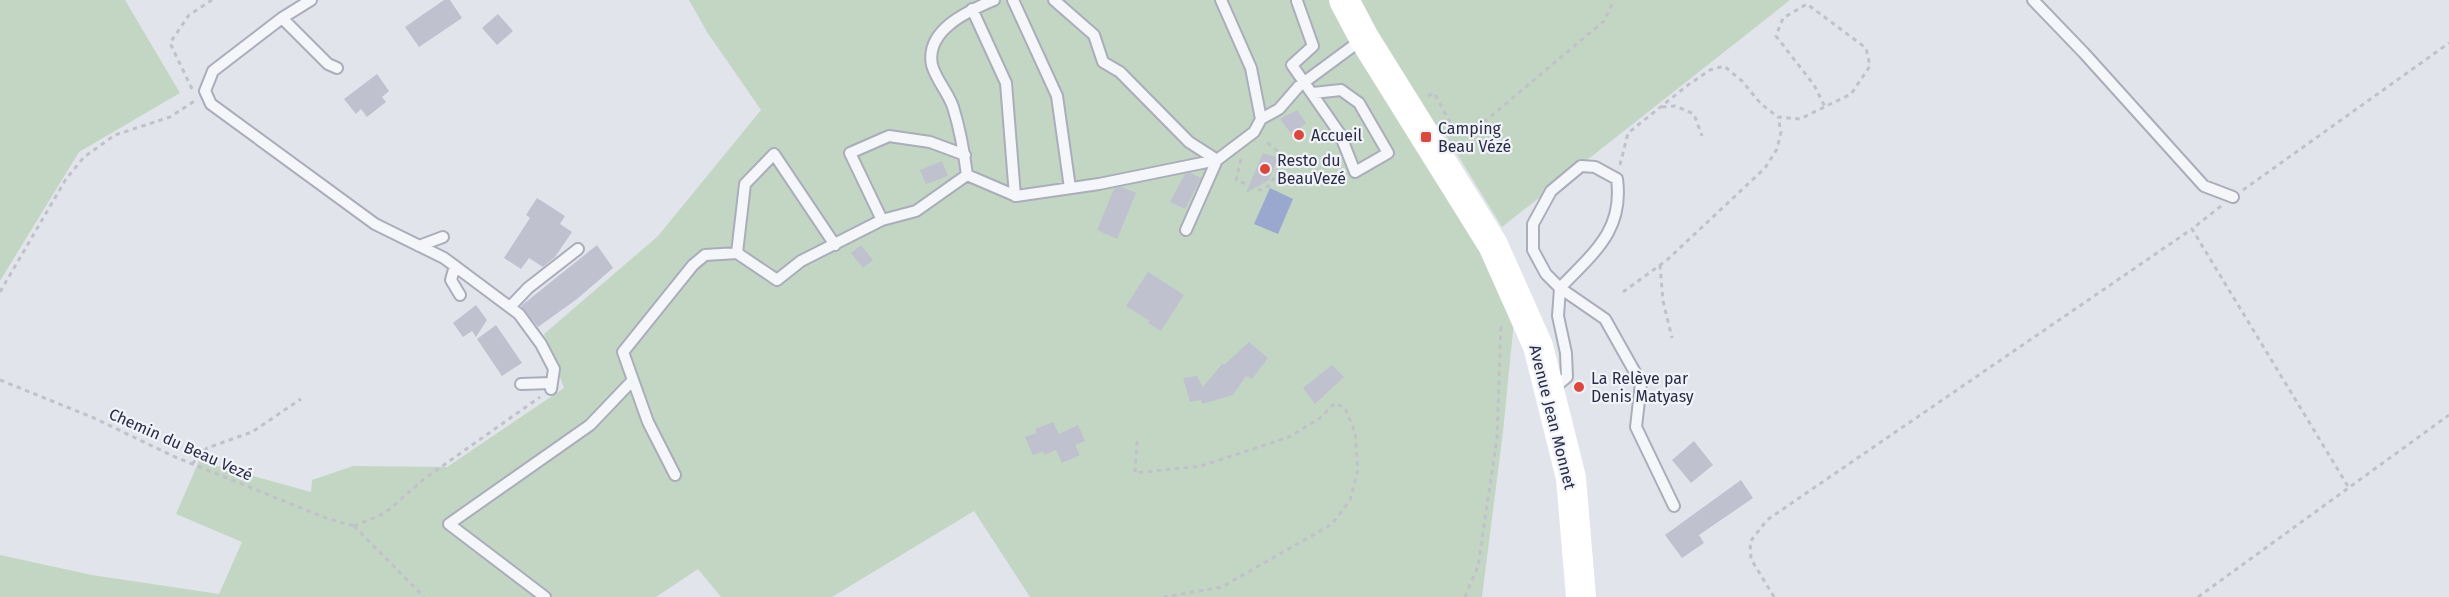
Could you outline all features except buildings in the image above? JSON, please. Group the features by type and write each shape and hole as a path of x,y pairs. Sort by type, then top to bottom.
{"main road":[{"name":"Avenue Jean Monnet","path":"1344,0 1364,38 1493,245 1538,346 1571,478 1581,597"}],"lane":[{"path":"311,0 282,18 213,71 205,91 211,104 375,224 455,266 519,314 541,344 554,369 551,386 521,384"},
{"path":"967,175 952,105 933,67 931,52 938,35 972,9 994,0"},
{"path":"1013,0 1057,96 1070,188"},
{"path":"1053,0 1094,35 1103,62 1120,72 1189,142 1217,160"},
{"path":"1221,0 1251,68 1261,119"},
{"path":"2033,0 2084,52 2204,186 2233,197"},
{"path":"1297,1 1313,46 1292,65 1340,134 1355,172 1388,153 1359,103 1341,90 1313,93"},
{"path":"972,9 1006,83 1015,196"},
{"path":"282,18 328,63 337,68"},
{"path":"967,175 1015,196 1217,160 1254,132 1261,119 1279,109 1303,83 1364,38"},
{"path":"882,220 850,153 889,136 930,142 964,155"},
{"path":"737,253 745,184 774,154 835,245"},
{"path":"1186,230 1217,160"},
{"path":"1550,392 1567,377 1566,353 1558,316 1560,288 1598,248 1613,225 1620,200 1617,179 1595,167 1581,166 1551,191 1533,224 1533,250 1546,274 1560,288 1605,319 1641,383 1636,427 1674,506"},
{"path":"675,475 648,422 623,352 693,265 705,255 737,253 777,280 801,261 882,220 916,212 967,175"},
{"path":"419,246 443,237"},
{"path":"510,307 528,288 578,249"},
{"path":"455,266 451,280 460,295"},
{"path":"545,597 449,524 590,425 633,380"}],"path":[{"path":"0,292 66,178 84,157 115,135 170,117 199,98 188,83 170,43 189,15 212,0"},
{"path":"1411,115 1425,98 1434,93 1452,126 1467,133 1500,109 1604,21 1614,0"},
{"path":"1617,179 1628,133 1710,70 1724,66 1742,81 1761,104 1778,117 1800,119 1825,107 1851,94 1870,66 1866,48 1807,4 1783,18 1776,36 1814,85 1825,107"},
{"path":"1774,597 1751,559 1750,542 1767,520 2192,229 2233,197 2449,43"},
{"path":"1660,107 1675,106 1694,114 1702,136"},
{"path":"1623,292 1660,265 1765,168 1777,149 1781,132 1778,117"},
{"path":"1236,180 1261,190 1271,184 1284,156 1254,132"},
{"path":"2192,229 2349,488"},
{"path":"1660,265 1663,301 1672,338"},
{"path":"1465,597 1478,566 1497,438 1501,312"},
{"name":"Chemin du Beau Vezé","path":"0,380 93,418 192,464 326,518 354,526"},
{"path":"424,597 354,526 385,513 424,479 518,414 551,386"},
{"path":"192,464 207,448 252,432 301,399"},
{"path":"1137,441 1135,473 1201,466 1289,437 1320,418 1335,403 1345,408 1355,432 1358,470 1350,500 1332,524 1222,586 1164,597"},
{"path":"2198,597 2449,415"}],"green space":[{"path":"0,0 125,0 180,93 79,152 0,281"},
{"path":"689,0 1340,0 1471,226 1514,321 1503,432 1482,597 1030,597 974,511 832,597 721,597 698,569 656,597 0,597 0,555 92,575 219,594 242,542 176,514 199,461 311,492 312,480 353,466 447,467 564,388 544,334 658,236 761,110 707,32"},
{"path":"1352,0 1790,0 1502,227 1444,133 1407,95"}],"water":[{"path":"1270,188 1293,199 1278,234 1254,224"}],"place":[{"name":"Accueil","path":"1299,135"},
{"name":"Camping Beau Vézé","path":"1426,137"},
{"name":"Resto du BeauVezé","path":"1265,169"},
{"name":"La Relève par Denis Matyasy","path":"1579,387"}]}
